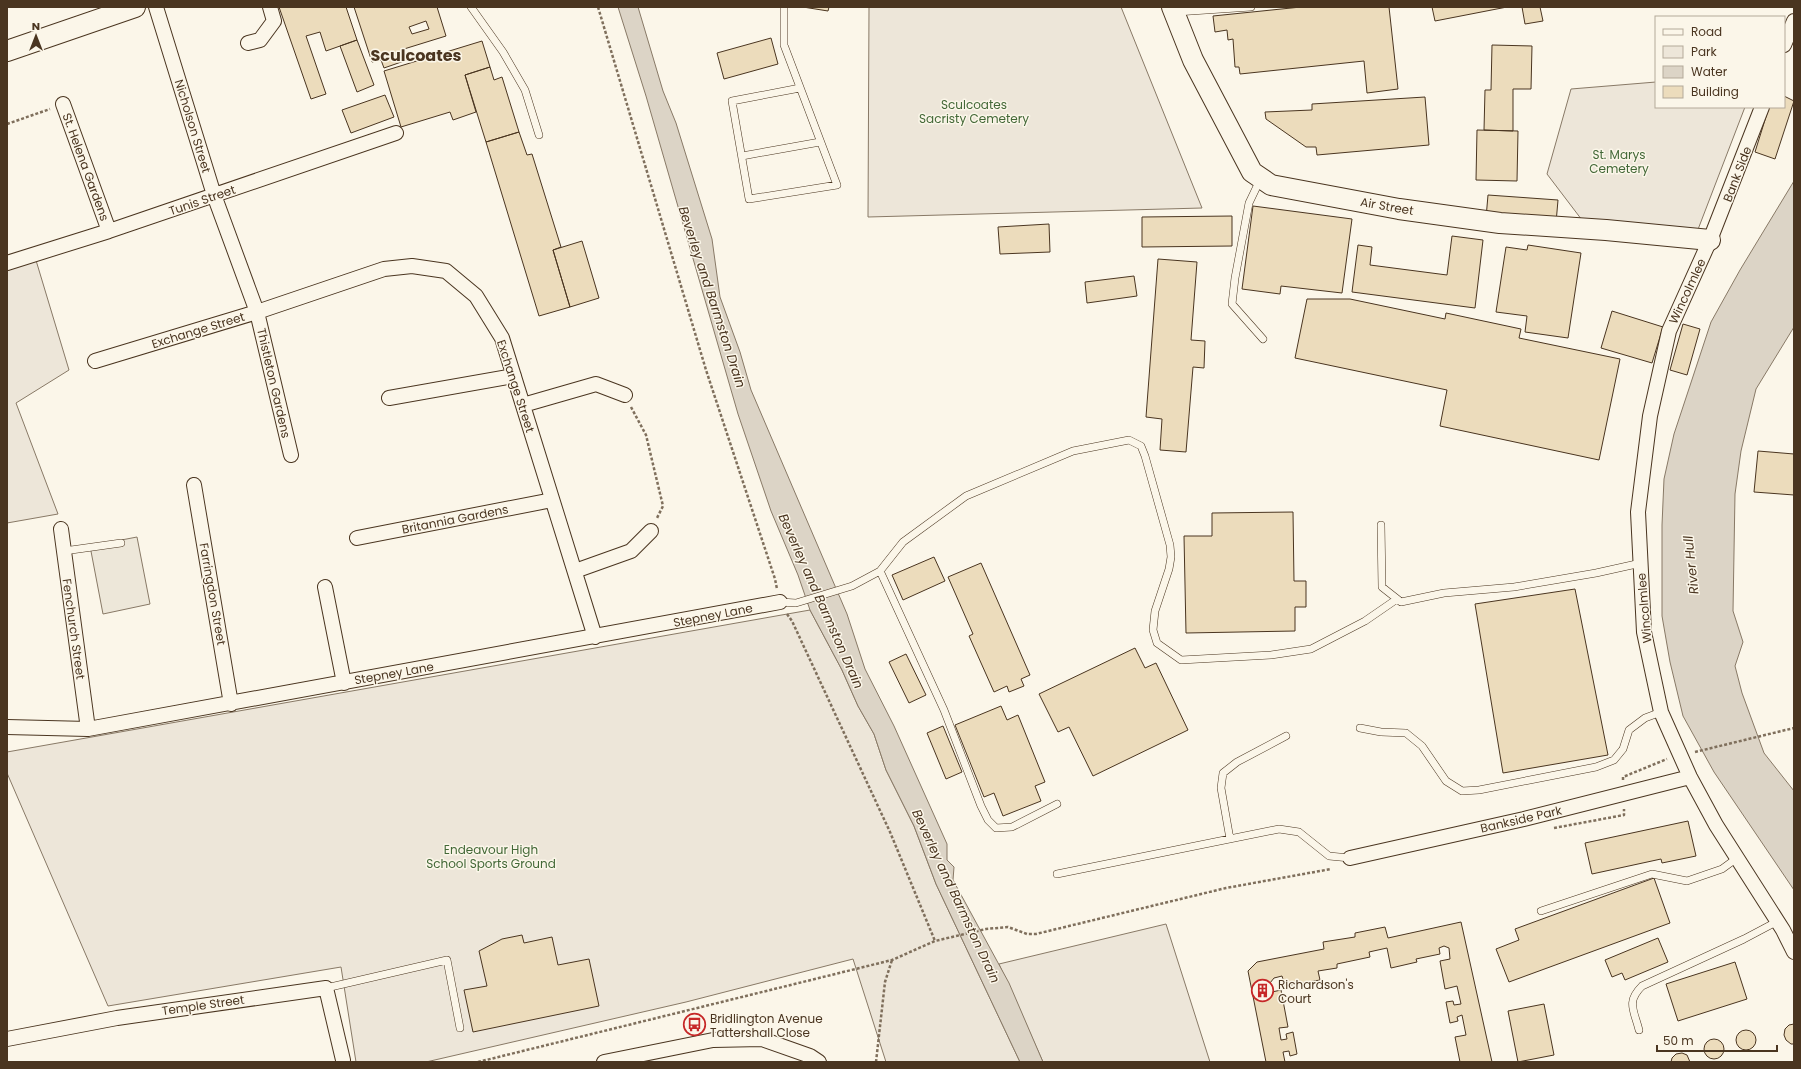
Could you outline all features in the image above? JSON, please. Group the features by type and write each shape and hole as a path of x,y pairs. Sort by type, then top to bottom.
{"street":[{"path":"7,51 135,7"},
{"name":"Nicholson Street","path":"156,7 214,196 257,312"},
{"path":"248,43 260,40 274,21 270,7"},
{"name":"Air Street","path":"1173,10 1193,60 1248,165 1252,172 1271,185 1399,209 1500,223 1606,230 1710,240"},
{"path":"1785,42 1794,21"},
{"name":"St. Helena Gardens","path":"63,104 109,231"},
{"name":"Bank Side","path":"1710,240 1762,108"},
{"name":"Tunis Street","path":"7,263 214,196 396,133"},
{"name":"Wincolmlee","path":"1710,240 1669,331 1650,416 1638,512 1644,632 1661,712 1690,778 1716,825 1778,921 1794,952"},
{"name":"Exchange Street","path":"95,361 257,312 384,269 412,266 446,271 476,296 502,338 595,637"},
{"name":"Thistleton Gardens","path":"257,312 291,455"},
{"path":"389,398 514,376"},
{"path":"523,405 596,384 625,395"},
{"name":"Farringdon Street","path":"194,485 231,704"},
{"name":"Britannia Gardens","path":"357,538 552,500"},
{"name":"Fenchurch Street","path":"61,529 88,729"},
{"path":"574,571 631,551 651,531"},
{"path":"325,587 344,683"},
{"name":"Stepney Lane","path":"7,727 88,729 231,704 780,602"},
{"name":"Bankside Park","path":"1350,858 1524,819 1690,778"},
{"path":"326,988 343,1060"},
{"name":"Temple Street","path":"7,1039 117,1018 326,988"},
{"path":"604,1062 713,1040 762,1039 810,1056 819,1062"}],"lane":[{"path":"471,7 503,52 525,90 539,135"},
{"path":"784,7 784,45 837,184 749,200 732,102 800,88"},
{"path":"1173,10 1251,7"},
{"path":"742,156 820,142"},
{"path":"1261,178 1249,203 1235,278 1232,304 1263,339"},
{"path":"780,602 796,603 852,586 880,571 903,542 966,496 1074,451 1128,440 1141,446 1145,456 1158,496 1170,546 1170,569 1155,611 1153,630 1157,643 1181,660 1271,655 1311,649 1364,621 1397,599"},
{"path":"1380,525 1382,587 1401,602 1444,593 1514,587 1596,573 1641,562"},
{"path":"64,550 121,543"},
{"path":"880,571 944,710 981,806 988,820 996,828 1012,827 1057,804"},
{"path":"1360,728 1381,732 1406,733 1422,746 1446,781 1462,791 1479,790 1588,769 1614,760 1623,749 1629,730 1645,718 1661,712"},
{"path":"1230,839 1221,788 1223,773 1237,762 1286,736"},
{"path":"1057,874 1279,829 1299,832 1329,856 1350,858"},
{"path":"1541,911 1652,874 1687,881 1722,869 1737,858"},
{"path":"1639,1030 1632,1001 1635,993 1642,986 1744,939 1778,921"},
{"path":"326,988 447,960 460,1028"}],"path":[{"path":"598,7 706,370 775,579 780,602 792,621 890,832 935,941"},
{"path":"7,124 63,104"},
{"path":"625,395 646,436 663,506 651,531"},
{"path":"1696,751 1794,728"},
{"path":"478,1062 892,960 935,941 986,929"},
{"path":"876,1062 885,982 892,960"}],"green space":[{"name":"Sculcoates Sacristy Cemetery","path":"869,7 1121,7 1202,208 868,217"},
{"name":"St. Marys Cemetery","path":"1655,82 1655,108 1745,108 1697,232 1585,224 1547,174 1571,89"},
{"path":"35,257 69,370 16,403 58,514 7,523 7,266"},
{"name":"Endeavour High School Sports Ground","path":"810,610 842,670 858,706 874,734 886,770 914,826 936,884 1020,1062 886,1062 853,959 686,1002 426,1062 356,1062 341,967 108,1006 7,773 7,752"},
{"path":"1166,924 1210,1062 1043,1062 999,964"}],"shaded area":[{"path":"137,537 150,604 103,614 90,546"}],"water":[{"name":"Beverley and Barmston Drain","path":"618,7 638,7 663,91 676,123 712,239 720,297 740,352 751,390 847,614 865,669 894,726 947,844 947,860 954,867 953,880 1009,983 1043,1062 1020,1062 936,884 914,826 886,770 874,734 858,706 842,670 810,610 798,575 771,511 738,414 646,96"},
{"name":"River Hull","path":"1794,181 1794,327 1756,389 1741,451 1735,494 1733,611 1743,642 1735,666 1742,693 1764,753 1794,791 1794,890 1714,772 1683,716 1670,662 1662,616 1662,525 1664,479 1674,434 1711,322 1740,270"}],"building":[{"path":"279,7 346,7 357,40 326,51 320,32 306,36 326,94 311,99"},
{"path":"354,7 437,7 446,36 404,49 407,60 384,68 381,60 372,62","holes":["426,21 429,29 412,34 409,27"]},
{"path":"803,7 829,7 828,11"},
{"path":"1301,7 1389,7 1398,89 1367,93 1364,61 1240,74 1239,67 1235,67 1233,39 1228,40 1227,30 1215,32 1213,16"},
{"path":"1432,7 1507,7 1435,21"},
{"path":"1522,7 1540,7 1543,21 1525,24"},
{"path":"771,38 778,64 724,79 717,53"},
{"path":"357,40 374,85 357,92 340,46"},
{"path":"482,41 490,67 465,75 476,112 453,120 450,112 401,127 384,71"},
{"path":"1492,45 1532,46 1531,89 1513,89 1513,131 1484,130 1485,90 1491,90"},
{"path":"490,67 494,80 502,77 519,132 486,142 465,75"},
{"path":"385,95 394,117 351,133 342,110"},
{"path":"1785,96 1794,101 1775,159 1755,152 1769,108 1785,108"},
{"path":"1425,97 1429,145 1317,155 1316,147 1306,147 1266,119 1265,112 1312,110 1312,104"},
{"path":"1477,130 1518,131 1517,181 1476,180"},
{"path":"519,132 527,155 532,154 561,247 553,250 570,307 539,316 486,142"},
{"path":"1488,195 1558,200 1556,223 1486,218"},
{"path":"1253,206 1352,219 1342,293 1281,286 1280,294 1242,289"},
{"path":"1232,216 1232,246 1142,247 1142,217"},
{"path":"1049,224 1050,252 1000,254 998,227"},
{"path":"1452,236 1483,240 1475,308 1352,292 1358,245 1372,247 1370,265 1447,275"},
{"path":"582,241 599,298 570,307 553,250"},
{"path":"1528,245 1581,253 1568,338 1525,332 1527,316 1496,312 1506,247 1527,250"},
{"path":"1158,259 1197,262 1191,340 1205,341 1204,368 1193,367 1186,452 1160,450 1162,419 1146,417"},
{"path":"1134,276 1137,296 1087,303 1085,282"},
{"path":"1307,299 1350,299 1445,319 1446,313 1521,329 1519,338 1620,359 1599,460 1440,426 1447,390 1295,358"},
{"path":"1612,311 1663,327 1652,363 1601,348"},
{"path":"1683,324 1700,329 1687,375 1670,370"},
{"path":"1758,451 1794,454 1794,495 1754,492"},
{"path":"1293,512 1294,581 1306,581 1306,607 1295,607 1295,631 1186,633 1184,536 1212,536 1212,513"},
{"path":"934,557 945,581 903,600 892,575"},
{"path":"981,563 1030,675 1021,679 1024,686 1009,692 1007,686 994,692 969,636 973,634 948,577"},
{"path":"1575,589 1608,755 1503,773 1475,604"},
{"path":"1135,648 1145,668 1156,663 1188,730 1093,776 1069,727 1058,732 1039,694"},
{"path":"906,654 926,695 909,703 889,662"},
{"path":"1001,706 1007,720 1018,715 1045,782 1035,786 1041,801 1003,816 994,793 984,797 955,725"},
{"path":"943,726 962,772 946,779 927,733"},
{"path":"1688,821 1696,856 1662,863 1661,859 1592,874 1585,843"},
{"path":"1654,878 1670,923 1509,982 1496,949 1519,940 1515,929"},
{"name":"Richardson's Court","path":"1461,922 1492,1062 1460,1062 1455,1037 1466,1035 1462,1015 1457,1017 1458,1021 1450,1023 1446,1002 1453,1001 1454,1005 1461,1004 1457,986 1445,989 1440,961 1450,959 1449,948 1444,946 1439,948 1440,954 1416,959 1417,962 1391,968 1387,948 1369,952 1370,957 1337,964 1337,968 1318,971 1320,980 1285,986 1282,976 1274,978 1270,983 1272,992 1281,990 1288,1027 1279,1028 1281,1040 1287,1039 1286,1034 1293,1032 1297,1054 1290,1056 1289,1051 1283,1052 1285,1062 1266,1062 1248,971 1257,962 1324,949 1323,942 1355,937 1355,933 1385,927 1388,938"},
{"path":"522,935 524,943 552,937 558,965 589,959 599,1006 473,1032 464,990 487,986 479,951 502,939"},
{"path":"1658,938 1668,962 1625,980 1622,973 1612,977 1605,960"},
{"path":"1735,962 1747,999 1678,1021 1666,984"},
{"path":"1544,1004 1554,1055 1518,1062 1508,1011"},
{"path":"1794,1024 1794,1044 1791,1044 1786,1040 1784,1035 1785,1029 1789,1025"},
{"path":"1746,1030 1753,1033 1756,1040 1753,1047 1746,1050 1739,1047 1736,1040 1739,1033"},
{"path":"1714,1039 1721,1042 1724,1049 1721,1056 1714,1059 1707,1056 1704,1049 1707,1042"},
{"path":"1682,1053 1687,1055 1690,1062 1671,1062 1672,1058 1676,1054"}],"place":[{"name":"Richardson's Court","path":"1262,991"},
{"name":"Bridlington Avenue Tattershall Close","path":"694,1025"}],"district":[{"name":"Sculcoates","path":"416,55"}]}
